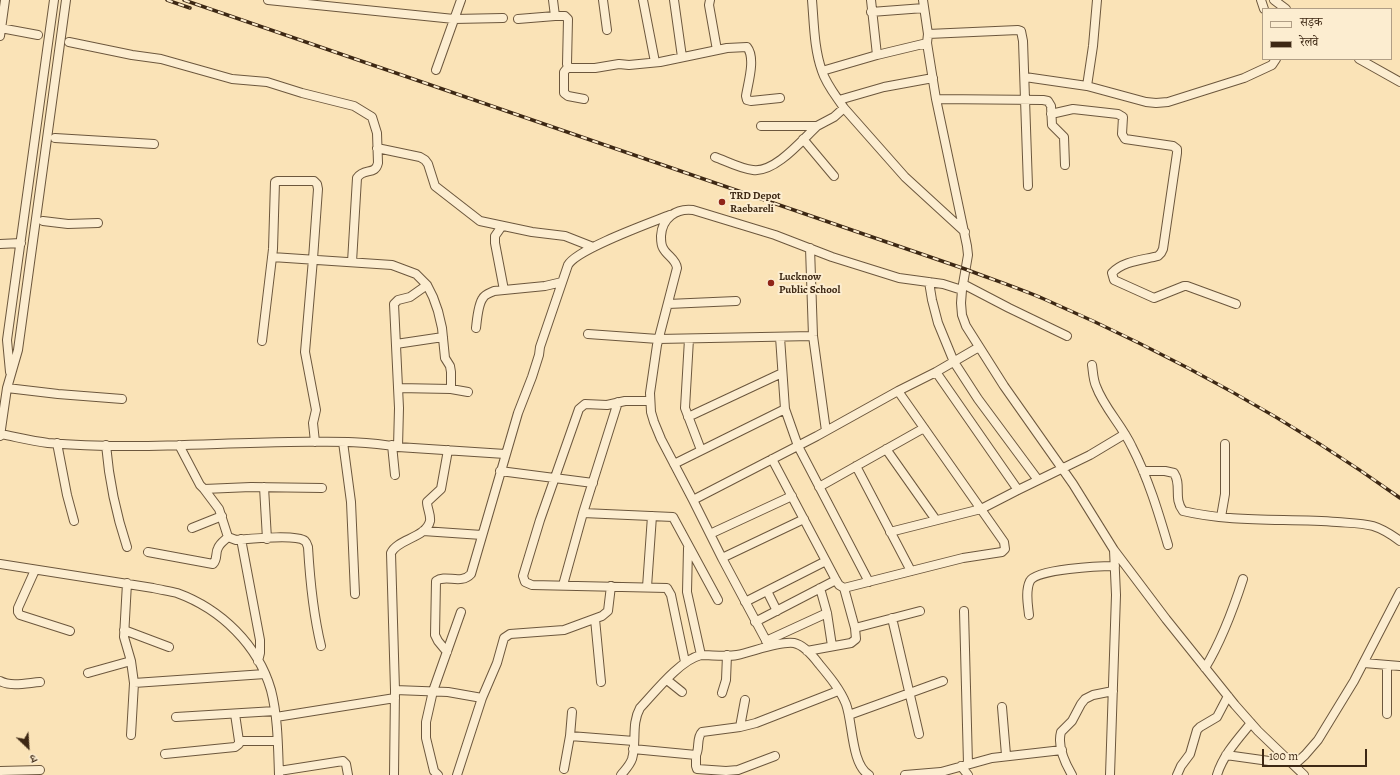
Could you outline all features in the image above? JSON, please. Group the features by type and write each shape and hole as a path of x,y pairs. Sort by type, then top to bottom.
{"street":[{"path":"5,0 0,31 38,35"},
{"path":"11,378 7,340 54,0"},
{"path":"66,0 18,350 7,388 0,435 57,443 145,447 231,443 344,442 505,454"},
{"path":"268,0 330,4 454,19 503,18"},
{"path":"436,70 461,0"},
{"path":"554,0 555,16"},
{"path":"603,0 607,30"},
{"path":"643,0 655,62"},
{"path":"674,0 682,57"},
{"path":"710,0 709,5 717,50"},
{"path":"812,0 818,52 822,71 844,108 905,177 965,232"},
{"path":"871,0 876,55"},
{"path":"1086,86 1093,46 1097,0"},
{"path":"1274,0 1285,8"},
{"path":"871,12 923,4 928,34 927,43 936,99 965,232 968,255 962,287 962,316 966,326 1004,386 1077,490 1114,550 1166,619 1228,696 1251,723 1304,775"},
{"path":"518,19 555,16 565,16 568,19 568,67 564,72 564,93 568,96 584,98"},
{"path":"928,34 1018,30 1022,34 1025,77 1024,100 1028,186"},
{"path":"69,42 132,55 168,60 232,79 267,82 354,106 372,117 377,133 377,167 374,170 359,174 357,178 352,262"},
{"path":"822,71 876,55 927,43"},
{"path":"568,67 595,68 619,64 630,65 655,62 735,47 747,47 749,48 751,56 746,96 748,101 780,98"},
{"path":"1025,77 1086,86 1146,102 1156,103 1168,102 1244,78 1272,65 1275,60"},
{"path":"1361,60 1400,82"},
{"path":"839,100 884,87 933,78"},
{"path":"936,99 1048,101 1051,106 1052,125 1064,137 1065,165"},
{"path":"715,157 752,170 769,168 782,159 817,126 834,117 844,108"},
{"path":"1051,114 1073,109 1118,114 1123,117 1122,134 1125,139 1173,146 1177,149 1163,250 1161,254 1125,265 1113,271 1112,277 1154,298 1187,286 1236,304"},
{"path":"761,126 817,126"},
{"path":"55,138 154,144"},
{"path":"803,139 834,176"},
{"path":"377,148 420,157 425,160 428,164 432,181 435,186 480,221 539,233 565,236 593,247"},
{"path":"262,341 272,257 275,182 311,180 316,182 318,189 314,259 305,352 316,410 313,423 315,442"},
{"path":"447,652 435,635 436,581 441,579 462,580 468,577 472,569 505,454 537,362 540,347 562,282 571,260 593,247 679,211 687,209 693,210 776,235 832,257 899,278 962,287 1067,336"},
{"path":"671,215 666,221 661,232 661,238 663,248 676,265 676,275 658,339 650,401 654,422 722,558 768,644"},
{"path":"43,221 68,224 98,223"},
{"path":"502,226 495,236 495,243 504,290"},
{"path":"0,244 21,243"},
{"path":"810,248 813,336 826,431"},
{"path":"272,257 392,264 416,274 427,285 438,311 445,358 450,366 452,389"},
{"path":"476,328 483,298 494,291 545,286 562,282"},
{"path":"929,282 938,323 954,362 978,399 1038,480"},
{"path":"395,475 395,446 399,408 394,304 398,300 410,297 427,285"},
{"path":"668,304 736,301"},
{"path":"588,334 658,339 813,336"},
{"path":"396,344 443,337"},
{"path":"780,337 785,409 798,446 869,582"},
{"path":"689,339 685,408 701,450"},
{"path":"693,500 798,446 898,391 936,372 979,347"},
{"path":"1092,365 1095,384 1100,395 1125,434 1143,470 1168,545"},
{"path":"936,372 1018,490"},
{"path":"688,417 782,373"},
{"path":"7,388 50,394 122,399"},
{"path":"398,388 452,389 468,392"},
{"path":"844,588 963,558 998,553 1005,549 1004,542 898,391"},
{"path":"650,401 632,400 607,405 589,404 582,406 579,409 568,444 554,477 523,576 528,584 667,588 670,592 685,662"},
{"path":"563,585 583,514 618,402"},
{"path":"674,464 785,409"},
{"path":"819,487 924,428"},
{"path":"890,532 981,510 1090,455 1125,434"},
{"path":"344,442 351,502 355,594"},
{"path":"57,443 66,495 74,521"},
{"path":"1221,517 1225,494 1225,444"},
{"path":"106,445 114,500 127,547"},
{"path":"179,445 200,485 216,504 222,516 224,529 228,537 236,540 286,537 302,540 307,544 312,604 321,646"},
{"path":"886,449 936,520"},
{"path":"394,775 395,694 391,553 394,548 423,531 430,521 427,502 440,489 448,450"},
{"path":"772,459 836,580 839,585 844,588 857,636 851,643 807,651"},
{"path":"856,466 910,571"},
{"path":"1143,470 1174,473 1178,482 1178,501 1183,511 1221,517 1316,520 1361,524 1374,526 1388,532 1400,541"},
{"path":"500,471 593,483"},
{"path":"204,489 264,487 322,488"},
{"path":"264,487 267,539"},
{"path":"710,534 792,496"},
{"path":"583,514 673,517 718,600"},
{"path":"192,528 222,516"},
{"path":"646,587 652,516"},
{"path":"722,558 804,519"},
{"path":"423,531 482,535"},
{"path":"148,552 213,564 216,561 218,548 228,537"},
{"path":"241,540 260,640 260,653 258,661"},
{"path":"688,547 686,571 687,592 701,655"},
{"path":"1110,775 1116,595 1114,550"},
{"path":"745,602 826,561"},
{"path":"0,564 127,583 176,593 215,613 242,637 265,674 270,689 275,714 279,773 343,761 346,764 348,775"},
{"path":"1029,615 1027,590 1029,582 1032,578 1038,575 1090,567 1115,566"},
{"path":"36,570 18,608 18,612 20,615 70,631"},
{"path":"1205,668 1216,650 1233,610 1243,579"},
{"path":"755,622 836,580"},
{"path":"127,583 124,630 134,683 131,735"},
{"path":"457,775 482,698 494,670 503,640 506,636 510,634 564,630 606,614 608,611 611,586"},
{"path":"820,588 827,613 832,646"},
{"path":"767,591 777,610"},
{"path":"1226,755 1292,763 1305,756 1318,740 1364,663 1400,592"},
{"path":"855,628 920,611"},
{"path":"964,611 964,765 968,775"},
{"path":"438,775 434,771 425,733 426,722 433,691 461,612"},
{"path":"621,775 631,760 637,714 640,708 685,662 695,656 701,655 738,655 768,644 827,613"},
{"path":"892,618 919,734"},
{"path":"594,619 601,682"},
{"path":"124,630 169,647"},
{"path":"768,644 798,644 807,651 828,675 846,705 856,754 862,770 867,775"},
{"path":"722,693 726,680 727,655"},
{"path":"88,673 131,661"},
{"path":"1364,663 1400,666"},
{"path":"1387,665 1387,714"},
{"path":"134,683 265,674"},
{"path":"667,680 682,692"},
{"path":"0,681 9,684 40,682"},
{"path":"849,715 943,681"},
{"path":"176,717 234,714 275,714 395,694 433,691 464,694 482,698"},
{"path":"775,756 747,767 726,771 696,768 699,735 702,732 740,727 769,719 838,691"},
{"path":"1072,775 1065,763 1060,735 1061,732 1072,722 1083,701 1093,695 1113,691"},
{"path":"1177,775 1181,766 1190,754 1197,730 1216,717 1228,696"},
{"path":"740,727 745,700"},
{"path":"1002,707 1006,755"},
{"path":"564,769 570,736 572,712"},
{"path":"165,754 235,748 239,744 239,741 234,714"},
{"path":"1217,775 1226,755 1251,723"},
{"path":"570,736 696,755"},
{"path":"239,741 277,741"},
{"path":"905,775 941,772 1006,755 1062,750"},
{"path":"0,771 40,770"}],"railway":[{"path":"167,0 190,8"},
{"path":"184,0 965,269 1034,295 1137,342 1227,389 1315,441 1400,498"}],"place":[{"name":"TRD Depot Raebareli","path":"722,202"},
{"name":"Lucknow Public School","path":"771,283"}]}
